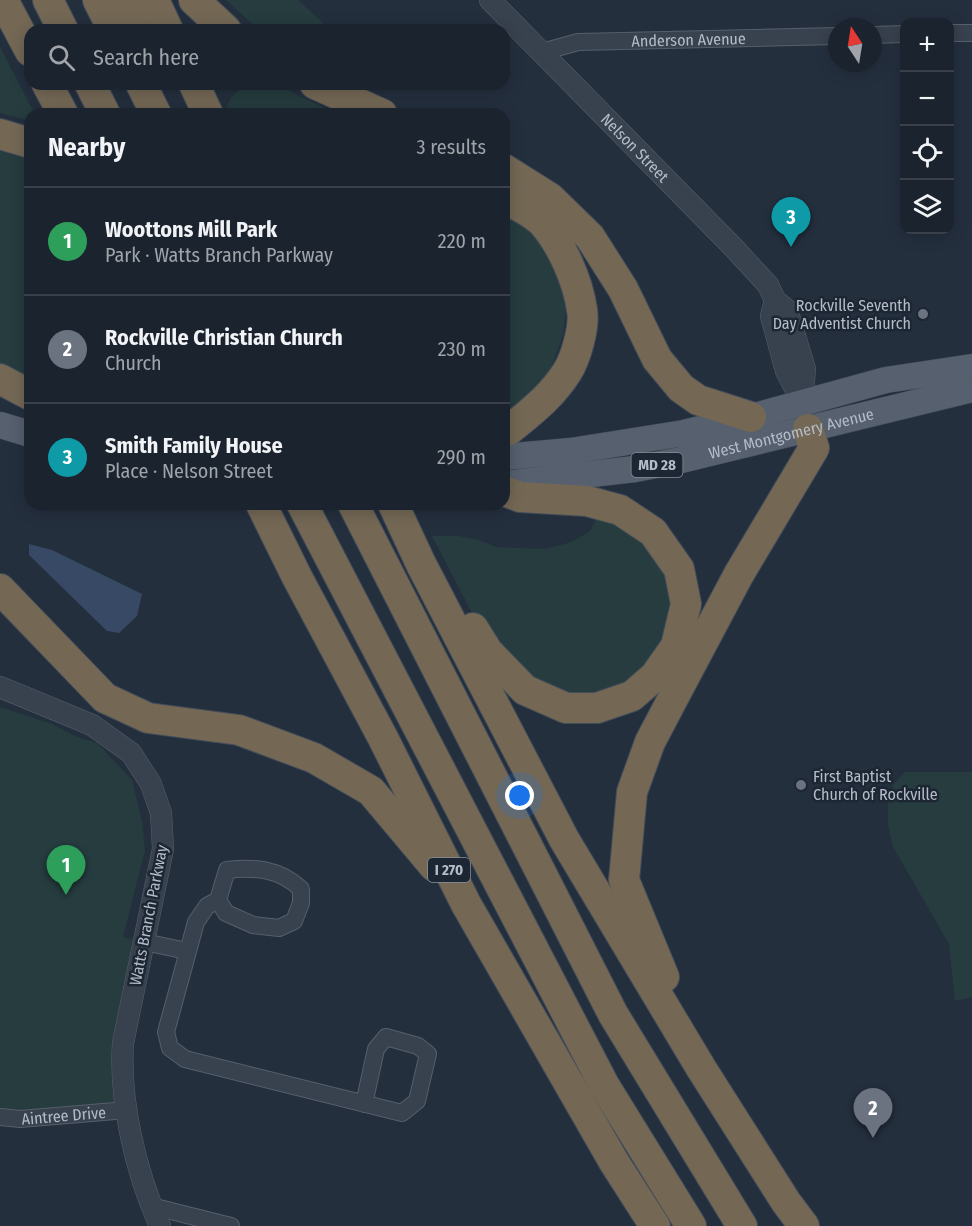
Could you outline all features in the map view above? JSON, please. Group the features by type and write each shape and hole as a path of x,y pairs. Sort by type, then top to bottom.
{"highway":[{"path":"3,0 24,40"},
{"path":"48,0 60,24"},
{"path":"98,0 110,24"},
{"path":"126,0 136,24"},
{"path":"154,0 165,24"},
{"path":"194,0 220,24"},
{"path":"50,90 60,108"},
{"path":"93,90 102,108"},
{"path":"144,90 153,108"},
{"path":"163,90 171,108"},
{"path":"197,90 205,108"},
{"path":"328,90 369,108"},
{"path":"0,134 24,141"},
{"path":"510,173 550,198 590,237 623,289 657,359 681,388 698,400 751,417"},
{"path":"510,203 541,221 560,246 572,273 583,311 580,334 569,369 548,399 510,428"},
{"path":"0,379 24,392"},
{"path":"701,1068 624,880 632,792 650,742 680,685 740,574 814,448 805,415"},
{"path":"405,531 450,592 488,652 525,690 567,708 597,708 632,696 655,676 676,646 686,604 679,569 653,532 620,510 587,501 520,497 510,493"},
{"name":"I 270","path":"264,510 383,738 466,904 614,1162 655,1226"},
{"name":"I 270","path":"305,510 604,1085 691,1226"},
{"path":"356,510 613,1014 741,1223"},
{"path":"396,510 564,840 701,1068 786,1202 804,1226"},
{"path":"0,589 105,698 148,718 239,730 314,758 371,791 466,904"}],"main road":[{"name":"West Montgomery Avenue","path":"510,483 635,469 805,415 903,376 972,367"},
{"name":"West Montgomery Avenue","path":"510,456 571,451 684,433 751,417 805,415 972,390"},
{"path":"0,396 24,403"},
{"path":"0,426 24,432"}],"street":[{"name":"Nelson Street","path":"490,0 734,247 768,285 775,300 787,310 805,369 805,415"},
{"path":"954,33 972,33"},
{"path":"882,35 900,34"},
{"name":"Anderson Avenue","path":"542,52 578,42 828,36"},
{"name":"Watts Branch Parkway","path":"0,687 92,724 131,753 151,784 161,813 163,849 123,1043 122,1058 132,1146 151,1206 160,1226"},
{"path":"218,900 226,913 253,925 279,928 294,921 301,903 301,889 281,876 255,867 226,870 218,900 207,906 196,922 166,1032 170,1048 185,1059 364,1104 402,1113 417,1101 428,1054 417,1046 386,1037 376,1049 364,1104"},
{"path":"144,942 187,951"},
{"name":"Aintree Drive","path":"0,1117 20,1119 127,1110"},
{"path":"151,1206 231,1226"}],"green space":[{"path":"226,0 298,0 324,24 252,24"},
{"path":"0,47 32,108 24,108 24,119 0,113"},
{"path":"240,90 287,90 325,108 227,108 234,94"},
{"path":"0,144 24,154 24,375 0,365"},
{"path":"510,215 533,229 548,247 567,303 563,335 550,371 535,393 510,412"},
{"path":"599,513 639,531 670,581 667,627 661,647 633,680 588,695 558,691 531,678 484,636 432,536 458,536 479,540 496,547 545,549 572,542 590,531"},
{"path":"0,707 52,724 77,737 97,743 132,780 142,821 145,851 123,937 144,942 123,1043 127,1110 0,1117"},
{"path":"905,772 972,772 972,997 955,1001 949,944 893,847 888,824 888,804 893,785"}],"water":[{"path":"29,544 52,550 142,594 137,616 119,633 107,631 29,555"}],"place":[{"name":"Smith Family House","path":"791,247"},
{"name":"Rockville Seventh Day Adventist Church","path":"923,314"},
{"name":"First Baptist Church of Rockville","path":"801,785"},
{"name":"Woottons Mill Park","path":"66,895"},
{"name":"Rockville Christian Church","path":"873,1138"}]}
